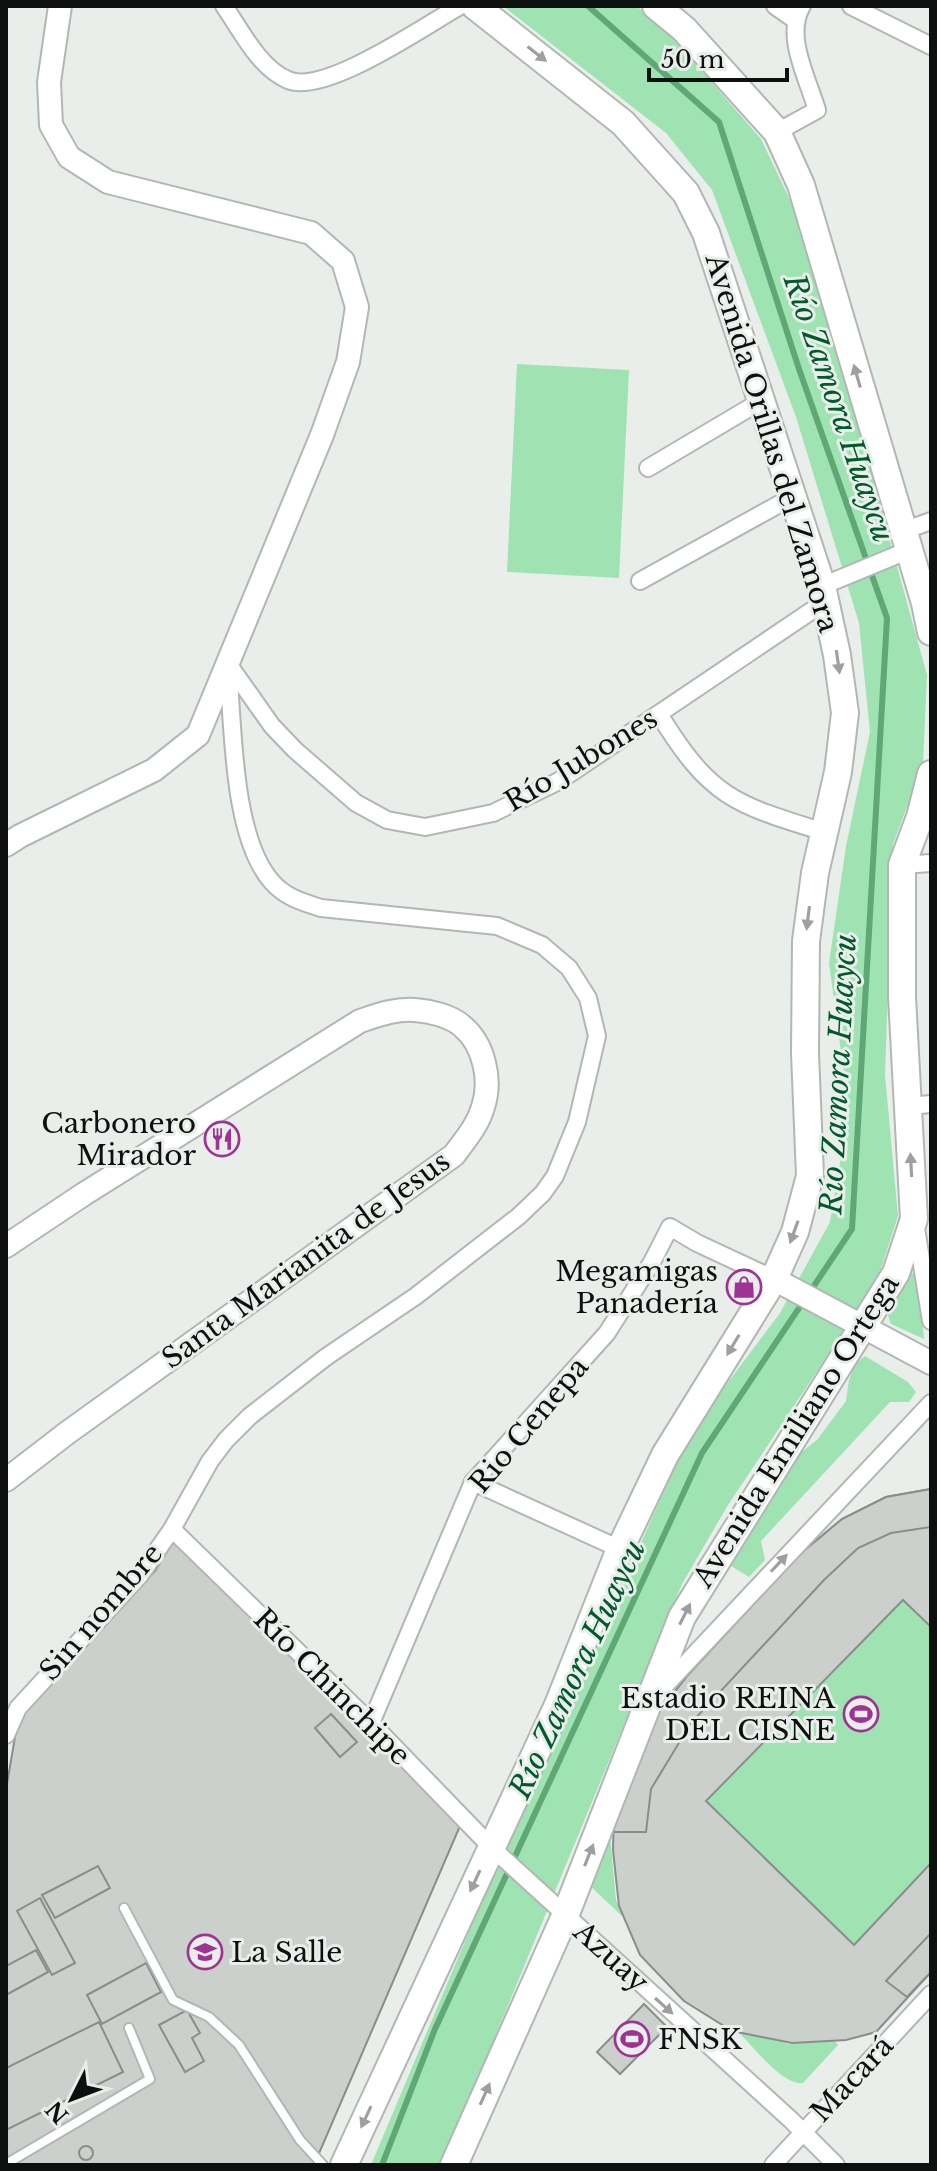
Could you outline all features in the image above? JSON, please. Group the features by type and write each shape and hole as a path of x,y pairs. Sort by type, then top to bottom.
{"main road":[{"name":"Avenida Orillas del Zamora","path":"344,2165 498,1854 620,1549 665,1455 781,1283 810,1176 805,1053 806,941 815,873 838,772 845,713 824,594 706,233 686,193 623,123 475,6"},
{"path":"656,6 684,29 777,132 801,185 920,533 931,632"},
{"name":"Avenida Emiliano Ortega","path":"454,2165 650,1702 682,1617 821,1390 853,1323 896,1273 914,1219 920,1105 902,997 902,865 920,817 931,774"}],"street":[{"path":"6,845 154,770 198,735 322,435 348,362 357,307 343,261 311,233 108,182 69,157 51,125 49,82 60,6"},
{"path":"224,6 265,64 289,81 314,83 343,73 460,6"},
{"path":"775,6 798,13 794,34 817,110 777,132"},
{"path":"851,6 931,46"},
{"path":"648,468 761,401"},
{"path":"640,581 792,497"},
{"name":"Río Jubones","path":"228,664 272,726 356,803 387,820 425,827 493,813 559,781 659,714 824,594 920,533"},
{"name":"Sin nombre","path":"6,1735 18,1708 140,1575 226,1440 250,1416 326,1357 416,1296 519,1216 543,1193 555,1176 577,1122 597,1036 588,998 569,968 542,945 497,926 321,908 293,899 272,882 254,855 242,816 228,664"},
{"path":"659,714 700,774 723,794 763,814 824,832"},
{"path":"902,865 931,863"},
{"name":"Santa Marianita de Jesus","path":"6,1246 360,1021 385,1013 413,1010 439,1014 462,1026 480,1049 487,1073 484,1105 454,1155 6,1480"},
{"path":"914,1219 931,1321"},
{"name":"Rio Cenepa","path":"371,1723 473,1482 607,1333 652,1262 670,1227 781,1283"},
{"path":"781,1283 931,1363"},
{"name":"Avenida Emiliano Ortega","path":"650,1702 931,1403"},
{"path":"473,1482 620,1549"},
{"name":"Río Chinchipe","path":"172,1529 371,1723 498,1854"},
{"name":"Azuay","path":"498,1854 803,2131 836,2165"},
{"name":"Macará","path":"773,2165 931,1994"}],"lane":[{"path":"124,1908 168,1994 179,2005 209,2017 239,2045 294,2132 323,2165"},
{"path":"6,2164 150,2079 129,2028"}],"green space":[{"path":"503,6 636,6 662,25 761,139 823,270 890,541 927,675 923,764 893,844 885,1075 898,1216 877,1281 728,1505 682,1584 442,2165 371,2165 492,1877 690,1433 780,1313 830,1222 849,1111 829,963 846,846 870,732 859,623 796,417 712,190 666,133"},
{"path":"517,364 629,370 619,578 507,572"},
{"path":"911,1273 919,1276 924,1339 891,1324 887,1313"},
{"path":"865,1356 908,1382 916,1392 909,1402 890,1402 761,1541 765,1560 749,1577 726,1563 791,1460 817,1440 846,1401 855,1364"},
{"name":"Estadio REINA DEL CISNE","path":"903,1600 931,1627 931,1863 854,1945 706,1801"},
{"path":"610,1836 616,1900 623,1917 587,1883"},
{"path":"744,2031 789,2044 834,2040 838,2045 803,2083 795,2082 769,2064 739,2033"}],"building":[{"path":"931,1489 931,1627 903,1600 706,1801 854,1945 931,1863 931,1972 876,2032 846,2040 792,2043 732,2031 684,2001 640,1955 619,1906 613,1850 614,1810 641,1735 688,1675 799,1555 842,1519 886,1497"},
{"path":"931,1489 931,1527 891,1533 858,1548 824,1580 691,1723 651,1789 646,1832 614,1832 614,1810 641,1735 688,1675 799,1555 842,1519 886,1497"},
{"name":"La Salle","path":"175,1538 463,1819 314,2165 6,2165 6,1813 7,1784 17,1725 32,1699 155,1571"},
{"path":"331,1714 357,1742 340,1757 315,1728"},
{"path":"98,1866 110,1888 55,1918 42,1895"},
{"path":"40,1898 75,1963 52,1975 17,1911"},
{"path":"931,1933 931,1972 907,1997 886,1981"},
{"path":"36,1950 48,1972 6,1995 6,1966"},
{"path":"146,1963 161,1992 102,2024 87,1995"},
{"name":"FNSK","path":"644,2004 667,2027 620,2074 597,2052"},
{"path":"187,2010 200,2033 192,2038 204,2061 185,2072 159,2025"},
{"path":"99,2022 123,2072 6,2130 6,2068"},
{"path":"86,2146 93,2153 86,2160 79,2153"}],"waterway":[{"name":"Río Zamora Huaycu","path":"382,2165 435,2029 702,1453 852,1229 887,618 799,369 719,122 588,6"}],"place":[{"name":"Carbonero Mirador","path":"222,1139"},
{"name":"Megamigas Panadería","path":"744,1287"},
{"name":"Estadio REINA DEL CISNE","path":"861,1714"},
{"name":"La Salle","path":"205,1952"},
{"name":"FNSK","path":"632,2039"}]}
